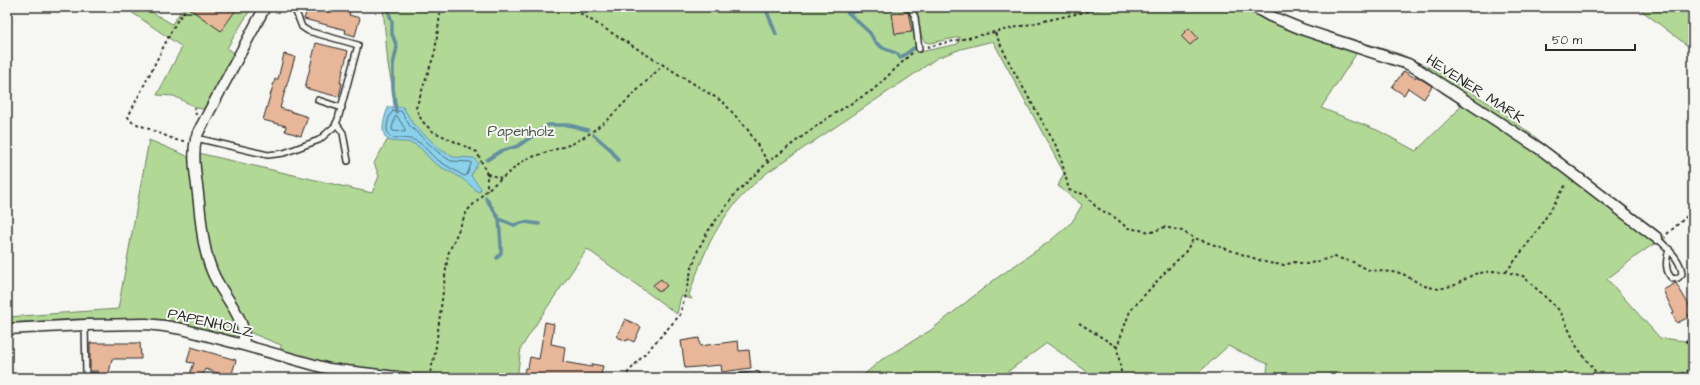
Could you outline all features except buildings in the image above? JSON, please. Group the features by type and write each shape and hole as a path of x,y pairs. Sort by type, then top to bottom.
{"street":[{"path":"243,345 245,335 242,323 218,285 208,261 203,236 196,174 196,138 265,7"},
{"name":"HEVENER MARK","path":"1254,7 1270,16 1304,30 1412,66 1543,151 1657,238"},
{"name":"PAPENHOLZ","path":"7,329 85,325 146,324 164,326 182,329 329,369 405,378"}],"lane":[{"path":"196,138 268,155 284,153 313,143 325,136 336,123 342,108 358,46 308,31 302,27 294,7"},
{"path":"910,7 915,17 920,49"},
{"path":"318,100 342,108"},
{"path":"336,123 343,133 348,161"},
{"path":"1657,238 1669,249 1682,267 1682,274 1678,278 1673,279 1668,275 1666,269 1669,249"},
{"path":"85,325 86,376 95,376"},
{"path":"729,378 757,375"}],"path":[{"path":"187,7 175,24 128,117 132,122 176,140 187,142 196,138"},
{"path":"441,7 435,52 416,108 422,121 432,131 477,152 487,174 487,190"},
{"path":"570,7 723,102 748,130 768,162"},
{"path":"623,378 680,315 698,250 708,231 736,194 768,162 826,119 873,90 910,53 920,49 1107,7"},
{"path":"995,33 1012,68 1059,151 1069,190 1086,195 1096,207 1117,219 1127,228 1152,232 1165,227 1182,231 1194,238 1268,263 1284,265 1295,262 1307,264 1334,257 1353,262 1369,270 1401,273 1424,286 1439,289 1455,285 1474,274 1493,271 1523,276 1560,311 1577,347 1600,378"},
{"path":"429,378 435,353 448,254 466,211 487,190 526,159 572,144 589,134 608,119 663,65"},
{"path":"487,174 501,178"},
{"path":"1506,272 1536,233 1573,174"},
{"path":"1657,238 1667,234 1693,211"},
{"path":"1119,378 1122,371 1117,347 1130,311 1170,267 1184,254 1194,238"},
{"path":"1079,323 1117,347"},
{"path":"1685,341 1693,345"},
{"path":"1678,378 1693,367"}],"green space":[{"path":"124,7 143,7 172,24 184,7 252,7 227,48 236,54 207,110 197,108 174,96 157,95 182,47"},
{"name":"Papenholz","path":"383,7 907,7 920,52 958,44 960,37 930,43 925,42 922,38 915,7 1247,7 1256,15 1271,10 1325,33 1326,31 1400,54 1439,72 1498,109 1657,230 1666,238 1643,251 1607,279 1660,338 1685,341 1693,337 1693,378 1266,378 1268,364 1228,346 1193,378 1096,378 1047,343 999,378 860,378 881,360 931,330 994,280 1050,241 1072,222 1082,205 1058,186 1064,173 993,41 961,49 937,58 768,172 739,200 718,227 696,275 689,295 692,299 681,296 677,314 587,249 521,348 517,378 456,378 333,364 281,351 281,345 251,333 226,293 208,246 198,153 372,193 379,176 374,163 399,120 388,65","holes":["1358,51 1446,83 1441,92 1461,105 1456,112 1416,151 1377,130 1321,108"]},
{"path":"1637,7 1693,7 1693,50"},
{"path":"149,140 185,155 192,161 200,235 235,317 239,330 236,335 232,336 196,327 157,320 77,319 7,323 7,317 118,309"}],"water":[{"path":"388,107 403,107 413,124 441,150 453,157 474,158 478,163 471,176 481,188 480,191 478,192 461,178 432,161 414,144 387,139 383,132 383,128"}],"waterway":[{"path":"387,7 392,22 392,34 397,47 393,65 393,88 396,112"},
{"path":"765,7 776,34"},
{"path":"842,7 870,33 875,42 883,48 898,54 900,58 914,48"},
{"path":"848,13 872,7"},
{"path":"487,160 501,151 518,146 548,125 569,125 588,130"},
{"path":"594,135 610,149 618,160"},
{"path":"486,198 499,219 501,253 497,258"},
{"path":"499,219 514,225 525,222 539,224"}]}
